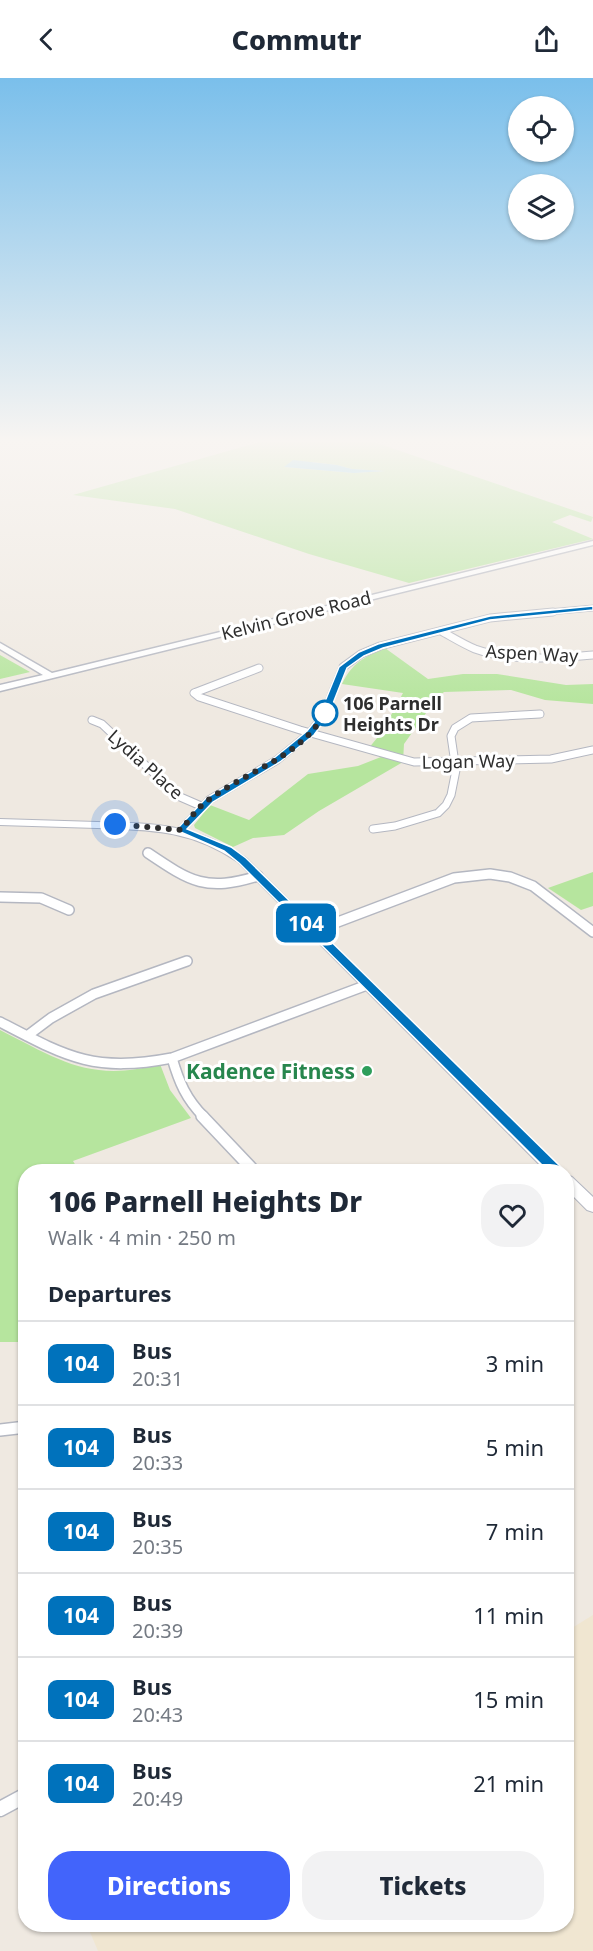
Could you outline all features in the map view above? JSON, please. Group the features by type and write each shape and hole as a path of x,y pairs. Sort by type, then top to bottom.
{"main road":[{"path":"0,822 132,824 181,830 227,849 258,876 549,1164"},
{"path":"574,1188 593,1206"}],"street":[{"name":"Kelvin Grove Road","path":"0,688 593,543"},
{"path":"181,830 201,806 277,760 310,733 323,716 343,667 351,660 380,646 503,616 593,609"},
{"name":"Aspen Way","path":"441,631 478,650 495,653 565,658 593,655"},
{"path":"0,645 51,676"},
{"name":"Logan Way","path":"259,668 194,693 199,697 310,733 414,762 456,763 551,759 593,750"},
{"path":"373,829 395,826 438,813 451,795 456,763 451,736 455,728 471,718 540,714"},
{"name":"Lydia Place","path":"92,720 102,724 178,796 201,806"},
{"path":"148,853 190,880 221,886 258,876"},
{"path":"314,931 454,878 490,874 510,877 533,886 593,932"},
{"path":"0,897 41,898 69,910"},
{"path":"27,1036 51,1018 94,994 187,961"},
{"path":"0,1022 72,1058 88,1063 125,1066 172,1059 367,985"},
{"path":"172,1059 180,1085 191,1104 247,1164"},
{"path":"0,1430 18,1428"},
{"path":"0,1809 18,1799"}],"shaded area":[{"path":"593,1615 593,1951 98,1951 90,1932 574,1932 574,1627"}],"green space":[{"path":"233,528 567,528 593,539 409,583 309,554"},
{"path":"385,648 428,679 463,674 497,674 566,685 593,684 593,704 545,700 511,690 444,692 436,699 404,744 403,762 319,811 284,835 253,838 233,847 195,828 194,825 210,805 249,820 308,774 358,766 386,755 368,749 382,732 403,693 342,684 350,670 359,662"},
{"path":"0,655 30,672 0,679"},
{"path":"593,872 593,906 581,910 548,888"},
{"path":"0,1030 58,1059 95,1070 136,1069 160,1064 170,1090 191,1118 73,1161 75,1164 18,1164 18,1342 0,1342"}],"bus line":[{"name":"104","path":"549,1164 242,860 227,849 181,830 201,806 277,760 310,733 328,707 343,667 362,654 380,646 490,618 593,609"}],"place":[{"name":"106 Parnell Heights Dr","path":"325,713"},
{"name":"Kadence Fitness","path":"367,1071"}],"route":[{"path":"115,824 181,830 209,800 289,751 310,733 325,713"}]}
